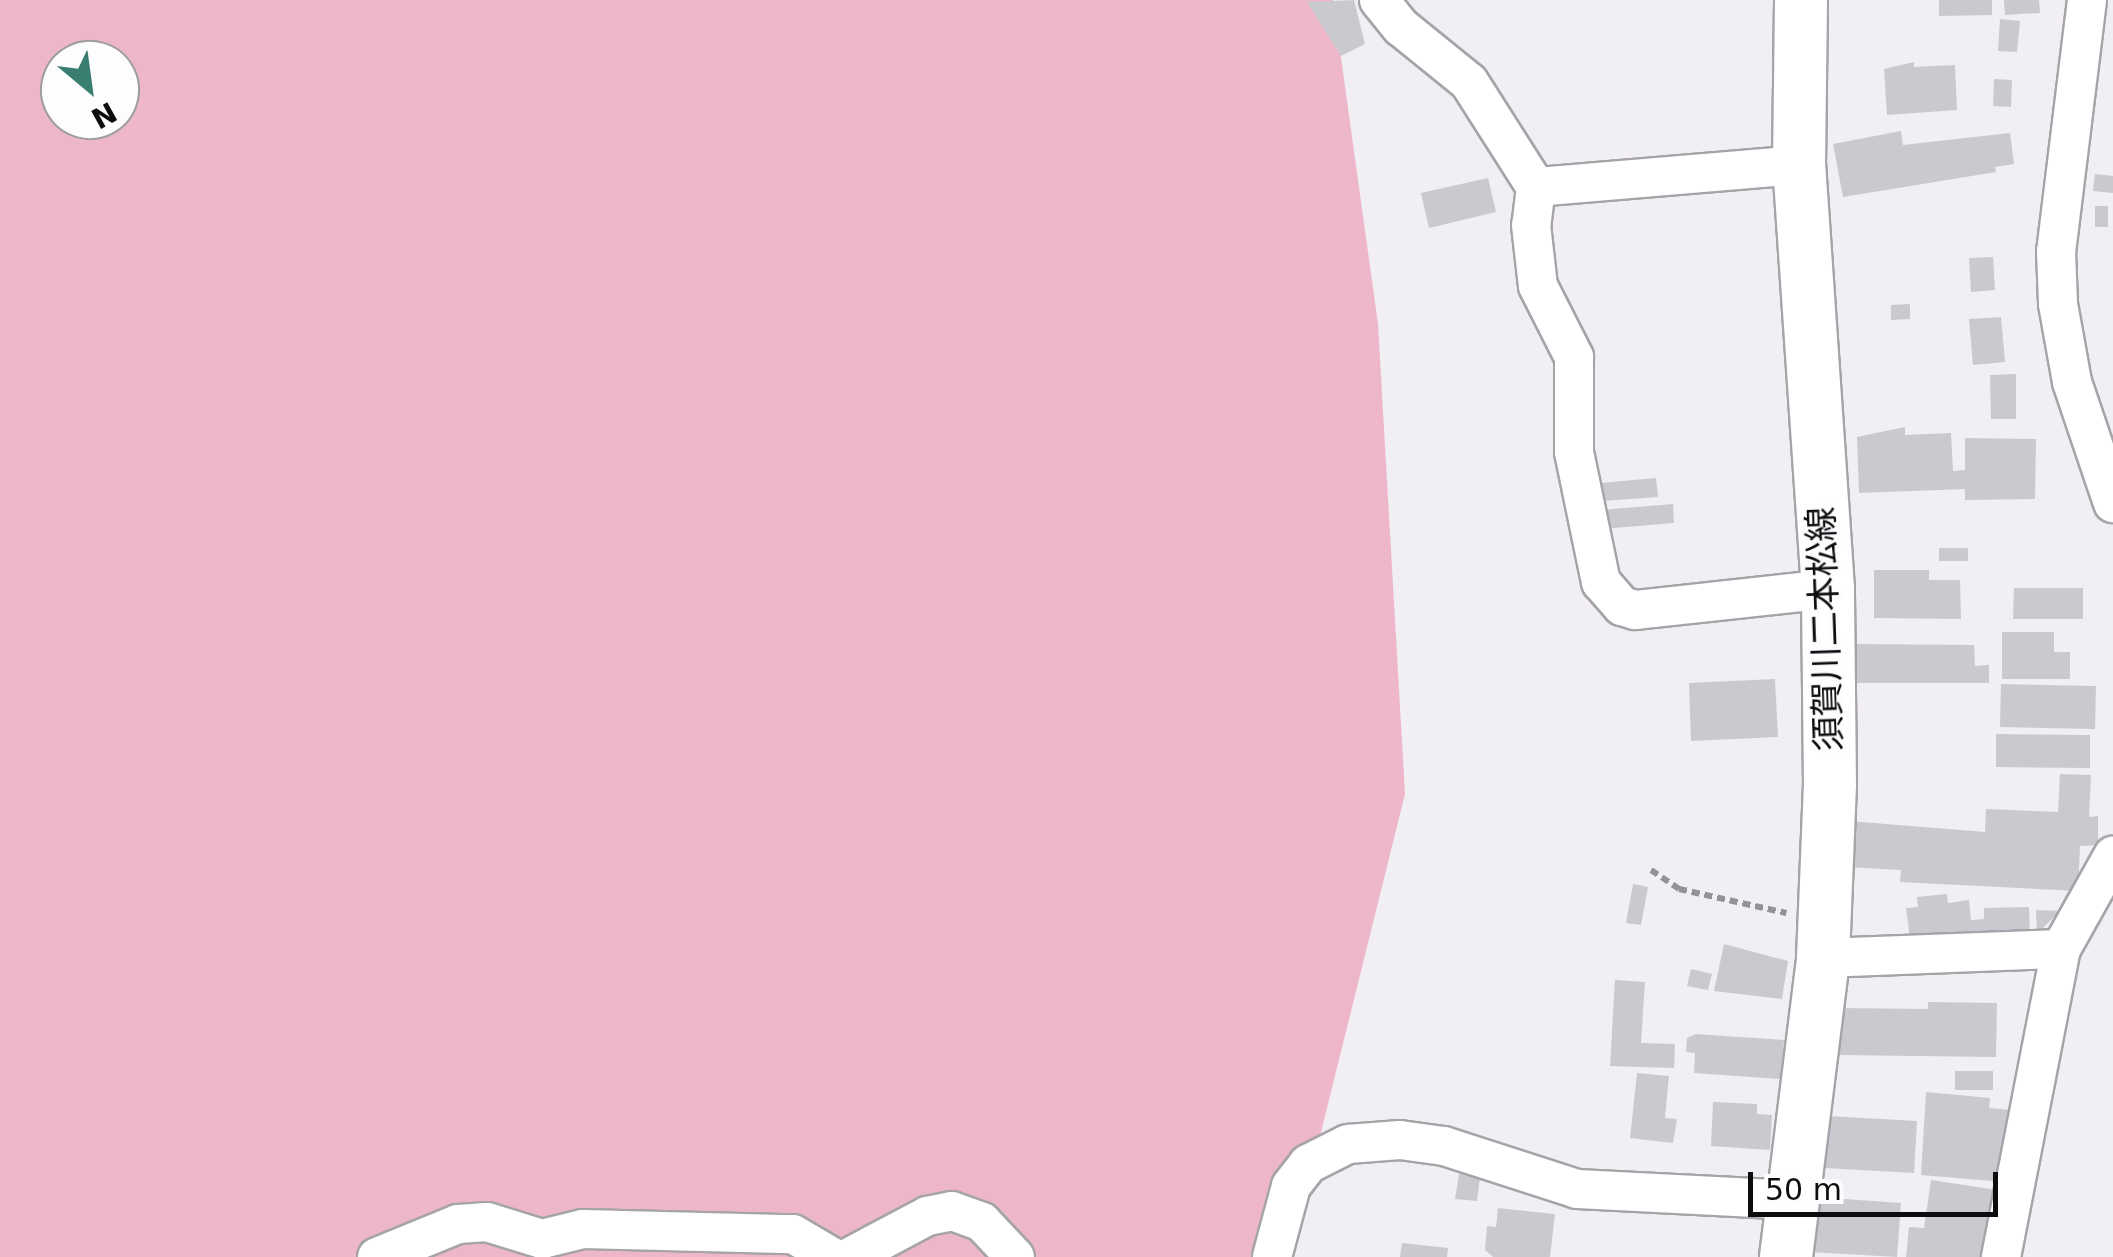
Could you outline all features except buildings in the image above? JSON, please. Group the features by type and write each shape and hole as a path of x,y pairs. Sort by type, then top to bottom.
{"main road":[{"name":"須賀川二本松線","path":"1786,1257 1824,942 1828,589 1799,165 1801,0"}],"street":[{"path":"1379,0 1401,27 1469,82 1536,188 1531,224 1538,286 1574,358 1574,452 1601,582 1622,606 1635,610 1828,589"},
{"path":"2086,0 2056,251 2058,304 2072,382 2113,503"},
{"path":"1536,188 1799,165"},
{"path":"2001,1257 2061,949 2113,856"},
{"path":"1824,942 2061,949"},
{"path":"1272,1257 1291,1186 1308,1164 1348,1144 1400,1140 1444,1146 1577,1189 1795,1200"},
{"path":"850,1257 926,1216 952,1211 982,1222 1015,1257"},
{"path":"376,1257 458,1224 487,1222 542,1239 583,1229 793,1234 832,1257"}],"path":[{"path":"1652,870 1679,888 1824,942"}],"shaded area":[{"path":"0,0 1333,0 1378,324 1405,794 1290,1257 0,1257"}]}
